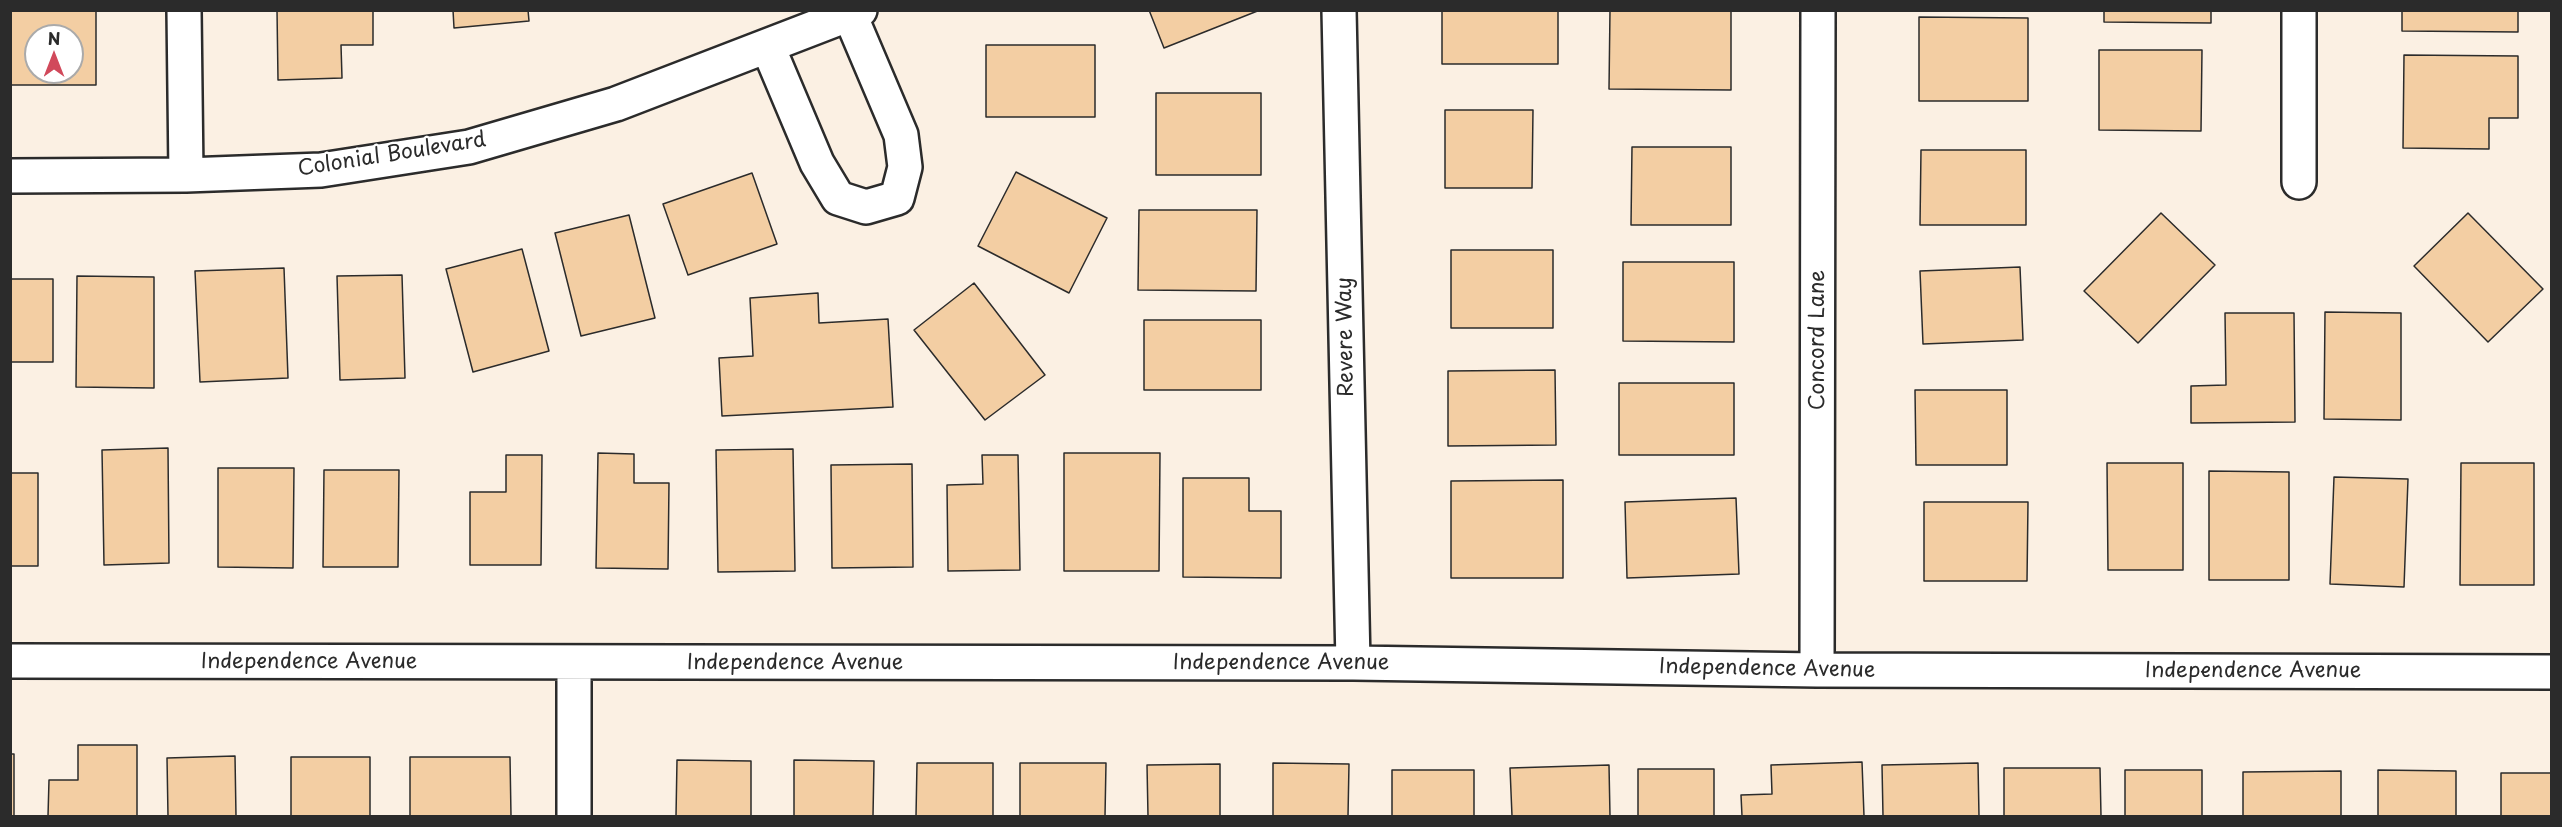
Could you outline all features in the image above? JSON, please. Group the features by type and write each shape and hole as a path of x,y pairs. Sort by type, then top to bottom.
{"street":[{"path":"184,10 186,175"},
{"name":"Revere Way","path":"1339,10 1353,663"},
{"name":"Concord Lane","path":"1817,670 1818,10"},
{"path":"2299,10 2299,182"},
{"path":"768,47 817,163 838,198 866,207 897,198 905,167 901,135 855,13"},
{"name":"Colonial Boulevard","path":"10,176 186,175 321,170 469,147 616,104 855,13"},
{"name":"Independence Avenue","path":"10,661 1353,663 1817,670 2552,672"},
{"path":"574,663 574,816"}],"building":[{"path":"10,10 96,10 96,85 10,85"},
{"path":"277,10 373,10 373,45 341,45 342,78 278,80"},
{"path":"453,10 528,10 529,21 454,28"},
{"path":"1149,10 1260,10 1164,48"},
{"path":"1442,10 1558,10 1558,64 1442,64"},
{"path":"1610,10 1731,10 1731,90 1609,89"},
{"path":"2104,10 2211,10 2211,23 2104,22"},
{"path":"2402,10 2518,10 2518,32 2402,31"},
{"path":"1919,17 2028,18 2028,101 1919,101"},
{"path":"986,45 1095,45 1095,117 986,117"},
{"path":"2099,50 2202,50 2201,131 2099,130"},
{"path":"2404,55 2518,56 2518,118 2489,118 2489,149 2403,148"},
{"path":"1156,93 1261,93 1261,175 1156,175"},
{"path":"1445,110 1533,110 1532,188 1445,188"},
{"path":"1632,147 1731,147 1731,225 1631,225"},
{"path":"1921,150 2026,150 2026,225 1920,225"},
{"path":"1016,172 1107,218 1069,293 978,246"},
{"path":"752,173 777,244 688,275 663,204"},
{"path":"1139,210 1257,210 1256,291 1138,290"},
{"path":"2161,213 2215,265 2138,343 2084,291"},
{"path":"2468,213 2543,289 2488,342 2414,266"},
{"path":"629,215 655,318 581,336 555,233"},
{"path":"522,249 549,351 473,372 446,269"},
{"path":"1451,250 1553,250 1553,328 1451,328"},
{"path":"1623,262 1734,262 1734,342 1623,341"},
{"path":"2020,267 2023,340 1923,344 1920,271"},
{"path":"284,268 288,378 200,382 195,271"},
{"path":"402,275 405,378 340,380 337,276"},
{"path":"77,276 154,277 154,388 76,387"},
{"path":"10,279 53,279 53,362 10,362"},
{"path":"974,283 1045,375 985,420 914,330"},
{"path":"818,293 819,323 888,319 893,407 722,416 719,358 753,356 750,298"},
{"path":"2325,312 2401,313 2401,420 2324,419"},
{"path":"2225,313 2294,313 2295,422 2191,423 2191,386 2226,385"},
{"path":"1144,320 1261,320 1261,390 1144,390"},
{"path":"1555,370 1556,445 1448,446 1448,371"},
{"path":"1619,383 1734,383 1734,455 1619,455"},
{"path":"1915,390 2007,390 2007,465 1916,465"},
{"path":"168,448 169,563 104,565 102,450"},
{"path":"793,449 795,571 718,572 716,450"},
{"path":"598,453 634,454 634,483 669,483 668,569 596,568"},
{"path":"1064,453 1160,453 1159,571 1064,571"},
{"path":"506,455 542,455 541,565 470,565 470,492 506,492"},
{"path":"982,455 1018,455 1020,570 948,571 947,485 983,484"},
{"path":"2107,463 2183,463 2183,570 2108,570"},
{"path":"2461,463 2534,463 2534,585 2460,585"},
{"path":"912,464 913,567 832,568 831,465"},
{"path":"218,468 294,468 293,568 218,567"},
{"path":"324,470 399,470 398,567 323,567"},
{"path":"2209,471 2289,472 2289,580 2209,580"},
{"path":"10,473 38,473 38,566 10,566"},
{"path":"2334,477 2408,479 2404,587 2330,584"},
{"path":"1183,478 1249,478 1249,511 1281,511 1281,578 1183,577"},
{"path":"1563,480 1563,578 1451,578 1451,481"},
{"path":"1736,498 1739,574 1627,578 1625,502"},
{"path":"1924,502 2028,502 2027,581 1924,581"},
{"path":"78,745 137,745 137,816 48,816 49,780 78,780"},
{"path":"10,754 14,754 14,816 10,816"},
{"path":"235,756 236,816 168,816 167,758"},
{"path":"291,757 370,757 370,816 291,816"},
{"path":"410,757 510,757 511,816 410,816"},
{"path":"677,760 751,761 751,816 676,816"},
{"path":"794,760 874,761 873,816 794,816"},
{"path":"1862,762 1864,816 1742,816 1741,795 1772,794 1771,765"},
{"path":"917,763 993,763 993,816 916,816"},
{"path":"1020,763 1106,763 1105,816 1020,816"},
{"path":"1273,763 1349,764 1348,816 1273,816"},
{"path":"1978,763 1979,816 1883,816 1882,765"},
{"path":"1220,764 1220,816 1148,816 1147,765"},
{"path":"1609,765 1610,816 1512,816 1510,768"},
{"path":"2004,768 2100,768 2101,816 2004,816"},
{"path":"1638,769 1714,769 1714,816 1638,816"},
{"path":"1392,770 1474,770 1474,816 1392,816"},
{"path":"2125,770 2202,770 2202,816 2125,816"},
{"path":"2378,770 2456,771 2456,816 2378,816"},
{"path":"2341,771 2341,816 2243,816 2243,772"},
{"path":"2501,773 2552,773 2552,816 2501,816"}]}
